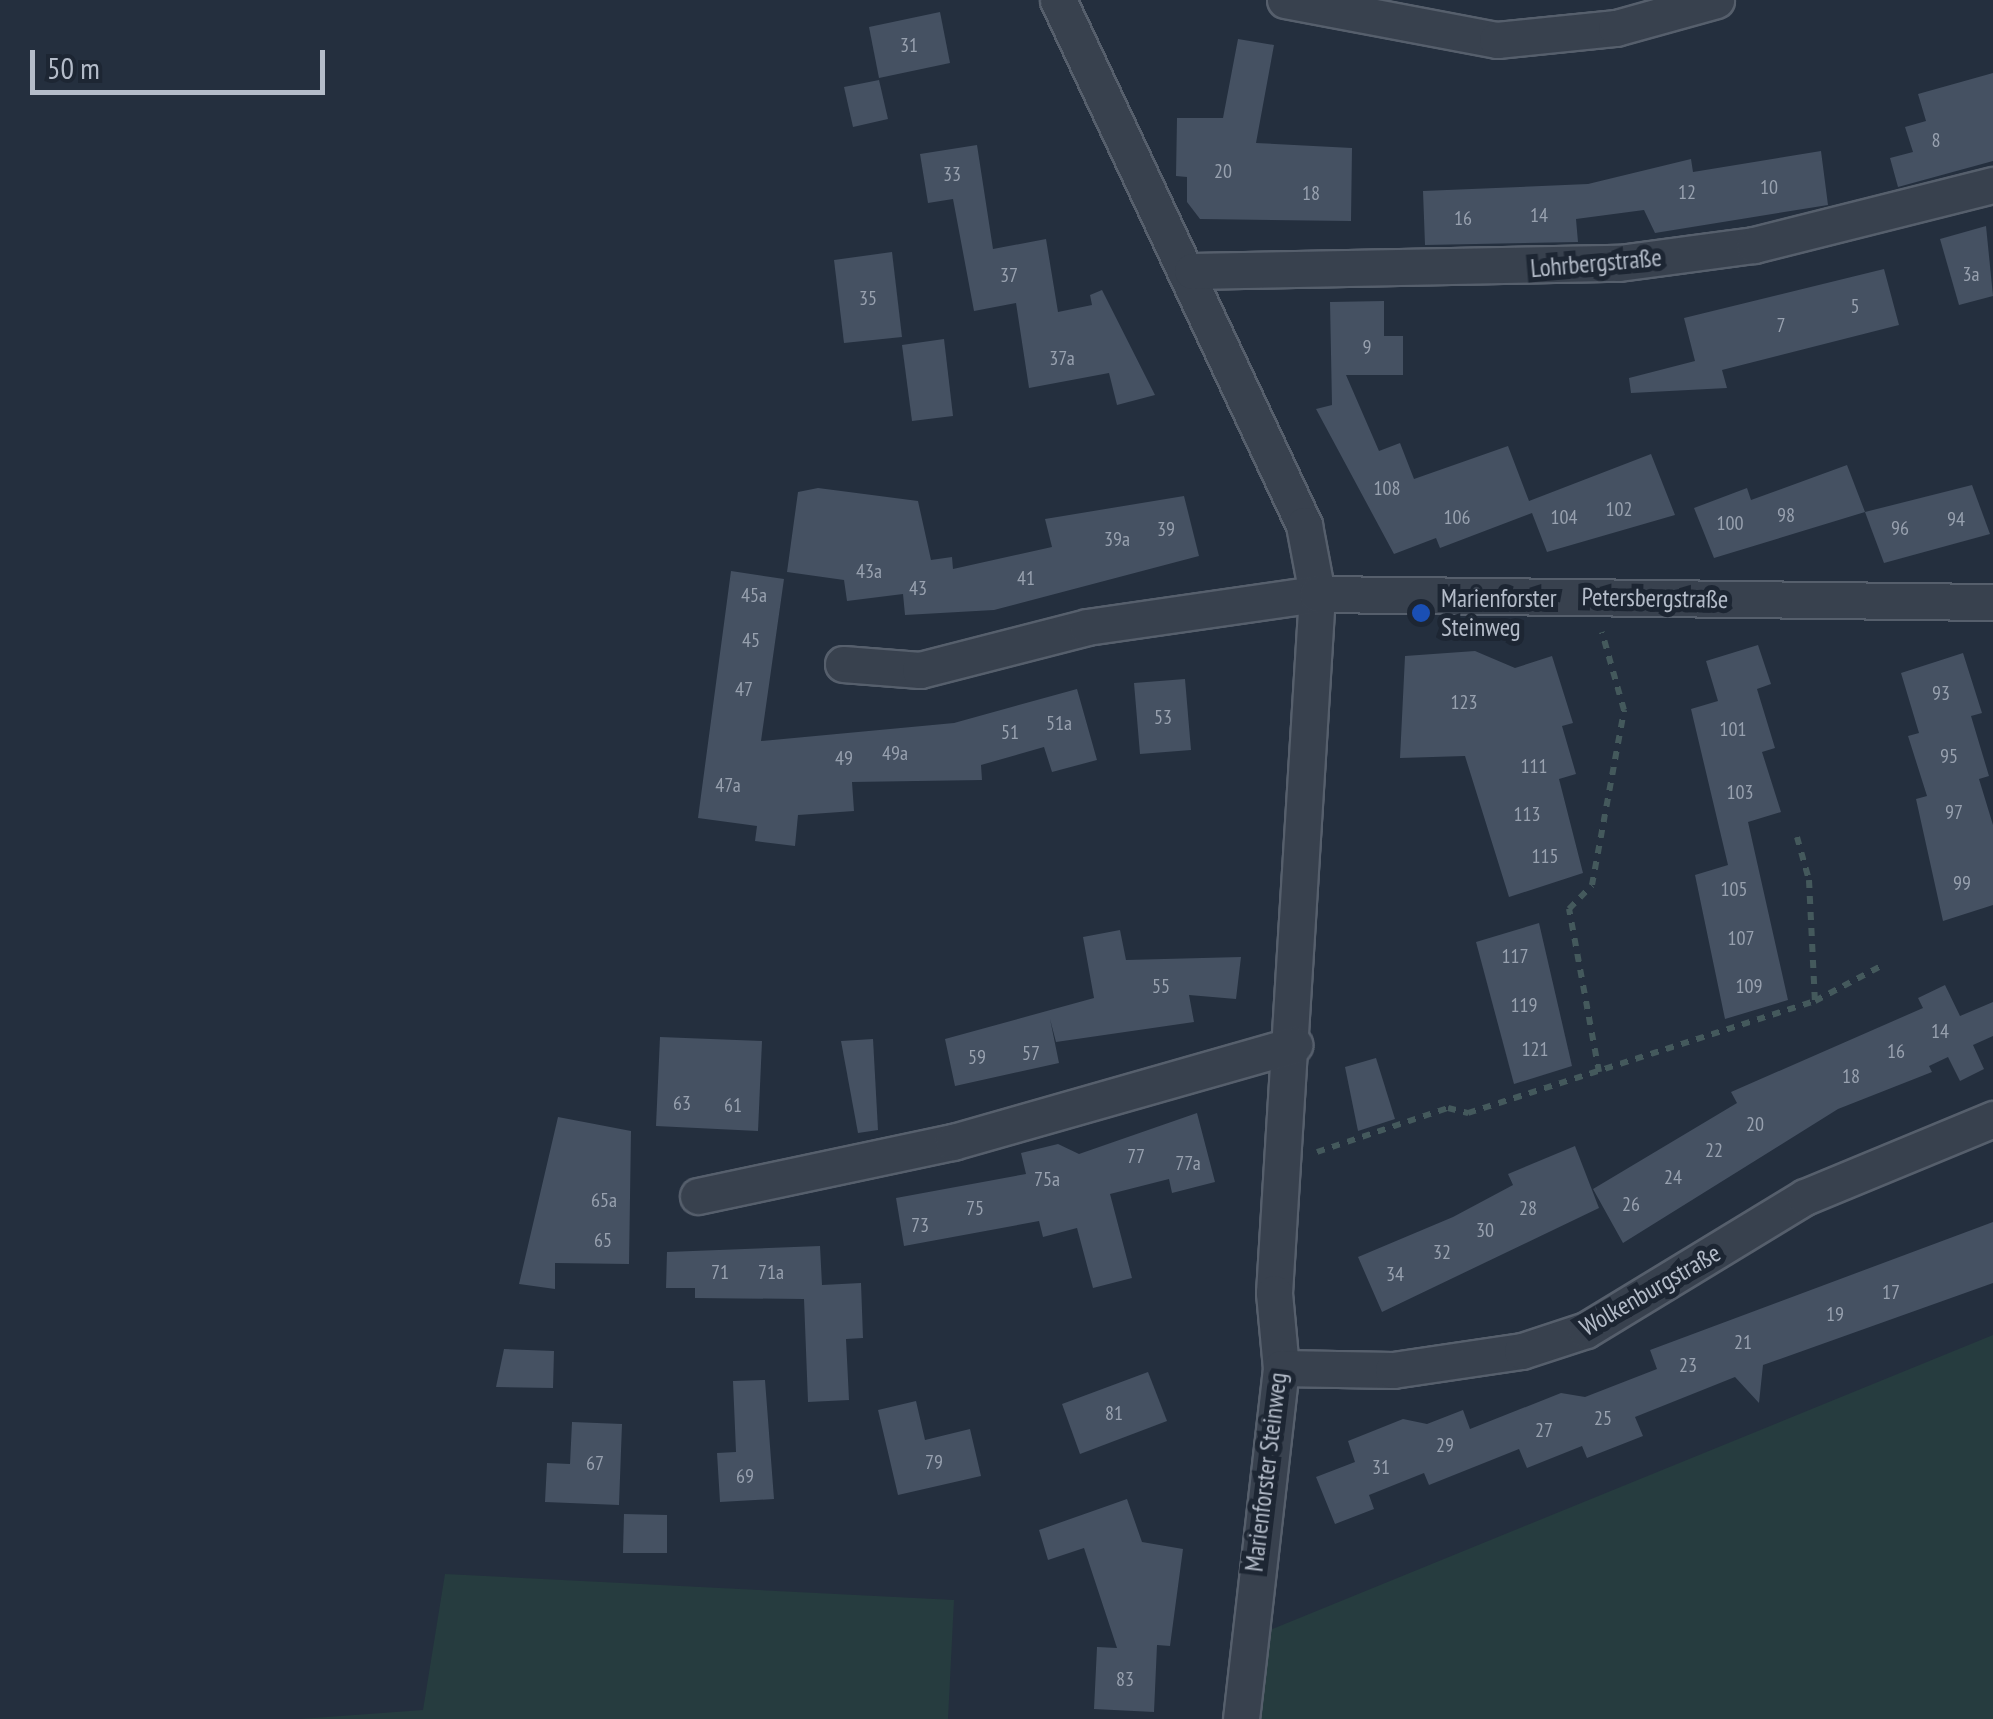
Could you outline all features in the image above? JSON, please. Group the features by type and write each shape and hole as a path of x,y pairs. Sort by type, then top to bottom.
{"street":[{"name":"Marienforster Steinweg","path":"1058,0 1192,270 1304,525 1318,594 1294,1045 1274,1294 1281,1368 1241,1719"},
{"path":"1285,0 1497,40 1616,28 1716,0"},
{"name":"Lohrbergstraße","path":"1192,270 1620,263 1754,245 1993,186"},
{"path":"842,664 920,670 1087,627 1318,594"},
{"name":"Petersbergstraße","path":"1318,594 1993,602"},
{"path":"698,1196 760,1176 953,1142 1294,1045"},
{"name":"Wolkenburgstraße","path":"1281,1368 1392,1370 1522,1351 1586,1330 1806,1197 1993,1119"}],"path":[{"path":"1592,598 1624,710 1592,885 1569,909 1599,1072"},
{"path":"1797,837 1809,880 1815,1001"},
{"path":"1285,1162 1599,1072 1815,1001 1881,966"}],"green space":[{"path":"1993,1335 1993,1719 1256,1719 1265,1632"},
{"path":"445,1574 954,1600 948,1719 300,1719 423,1710"}],"building":[{"path":"940,12 950,63 879,78 869,27"},
{"path":"1238,39 1274,45 1256,143 1352,148 1351,221 1200,219 1187,202 1187,177 1176,176 1177,118 1223,118"},
{"path":"1993,73 1993,161 1898,187 1890,158 1913,152 1905,127 1926,121 1918,94"},
{"path":"879,80 888,119 853,127 844,87"},
{"path":"977,145 993,249 1046,239 1058,312 1092,305 1090,295 1102,290 1155,395 1117,405 1109,373 1029,388 1016,303 974,311 953,199 928,203 920,154"},
{"path":"1821,151 1828,205 1655,233 1644,210 1576,219 1578,242 1425,245 1423,191 1588,184 1691,159 1693,172"},
{"path":"1986,226 1993,296 1959,305 1940,239"},
{"path":"892,252 902,337 844,343 834,260"},
{"path":"1884,269 1899,325 1722,370 1727,388 1631,393 1629,378 1695,361 1684,318"},
{"path":"1384,301 1384,336 1403,336 1403,375 1346,375 1379,451 1400,443 1414,479 1508,446 1529,501 1651,454 1675,515 1547,552 1532,513 1440,548 1436,538 1394,554 1316,409 1332,405 1330,302"},
{"path":"944,339 953,416 912,421 902,345"},
{"path":"1847,465 1865,512 1714,558 1694,508 1747,488 1751,500"},
{"path":"1972,485 1990,534 1884,563 1865,512"},
{"path":"818,488 918,501 931,560 952,557 953,569 1052,547 1045,519 1184,496 1199,556 994,610 905,615 903,594 847,601 844,580 787,572 798,492"},
{"path":"731,571 784,579 761,741 954,723 1077,689 1097,760 1052,772 1044,747 981,765 982,780 852,782 854,811 798,815 795,846 755,841 757,826 698,818"},
{"path":"1758,645 1771,684 1757,689 1775,748 1762,752 1781,812 1748,822 1788,1000 1725,1019 1695,875 1728,865 1691,709 1718,701 1706,661"},
{"path":"1475,651 1515,668 1552,656 1573,723 1562,726 1576,774 1559,779 1583,873 1509,897 1465,756 1400,758 1405,656"},
{"path":"1963,653 1982,713 1971,716 1989,776 1979,779 1993,825 1993,905 1943,921 1916,799 1927,796 1908,736 1919,733 1901,673"},
{"path":"1185,679 1191,750 1140,754 1134,683"},
{"path":"1539,923 1572,1066 1514,1084 1476,942"},
{"path":"1120,930 1126,960 1241,957 1236,999 1189,995 1194,1022 1056,1042 1050,1019 1059,1063 955,1086 945,1039 1094,998 1083,937"},
{"path":"1945,985 1960,1016 1993,1002 1993,1036 1973,1045 1984,1069 1960,1081 1948,1057 1929,1066 1932,1072 1838,1109 1623,1243 1593,1189 1737,1103 1731,1092 1923,1008 1918,998"},
{"path":"660,1037 762,1041 758,1131 656,1126"},
{"path":"873,1039 878,1130 858,1133 841,1041"},
{"path":"1376,1058 1395,1119 1358,1131 1345,1067"},
{"path":"1197,1113 1215,1182 1172,1193 1169,1179 1110,1194 1132,1278 1093,1288 1077,1228 1043,1237 1039,1221 904,1246 896,1198 1026,1174 1021,1153 1058,1144 1079,1154"},
{"path":"558,1117 631,1131 629,1264 555,1263 555,1289 519,1284"},
{"path":"1575,1146 1599,1208 1382,1312 1358,1257 1453,1217 1513,1185 1508,1174"},
{"path":"1993,1222 1993,1283 1763,1365 1759,1403 1735,1377 1635,1417 1643,1436 1587,1458 1582,1446 1527,1468 1519,1449 1429,1485 1424,1473 1369,1495 1374,1509 1335,1524 1316,1477 1355,1462 1348,1441 1403,1419 1427,1424 1463,1410 1470,1429 1561,1393 1585,1397 1657,1369 1650,1350"},
{"path":"820,1246 822,1285 861,1283 863,1338 846,1339 849,1400 808,1402 804,1299 695,1298 695,1288 666,1288 667,1252"},
{"path":"504,1349 554,1351 553,1388 496,1387"},
{"path":"1148,1372 1167,1421 1080,1454 1062,1404"},
{"path":"765,1380 774,1499 720,1502 717,1453 736,1452 733,1381"},
{"path":"916,1401 925,1440 970,1429 981,1476 898,1495 878,1410"},
{"path":"572,1422 622,1424 619,1505 545,1502 547,1463 570,1464"},
{"path":"1127,1499 1142,1542 1183,1549 1170,1646 1157,1645 1154,1712 1094,1709 1097,1647 1117,1648 1084,1548 1048,1560 1039,1530"},
{"path":"624,1514 667,1515 667,1553 623,1553"}],"place":[{"name":"Marienforster Steinweg","path":"1421,613"}]}
